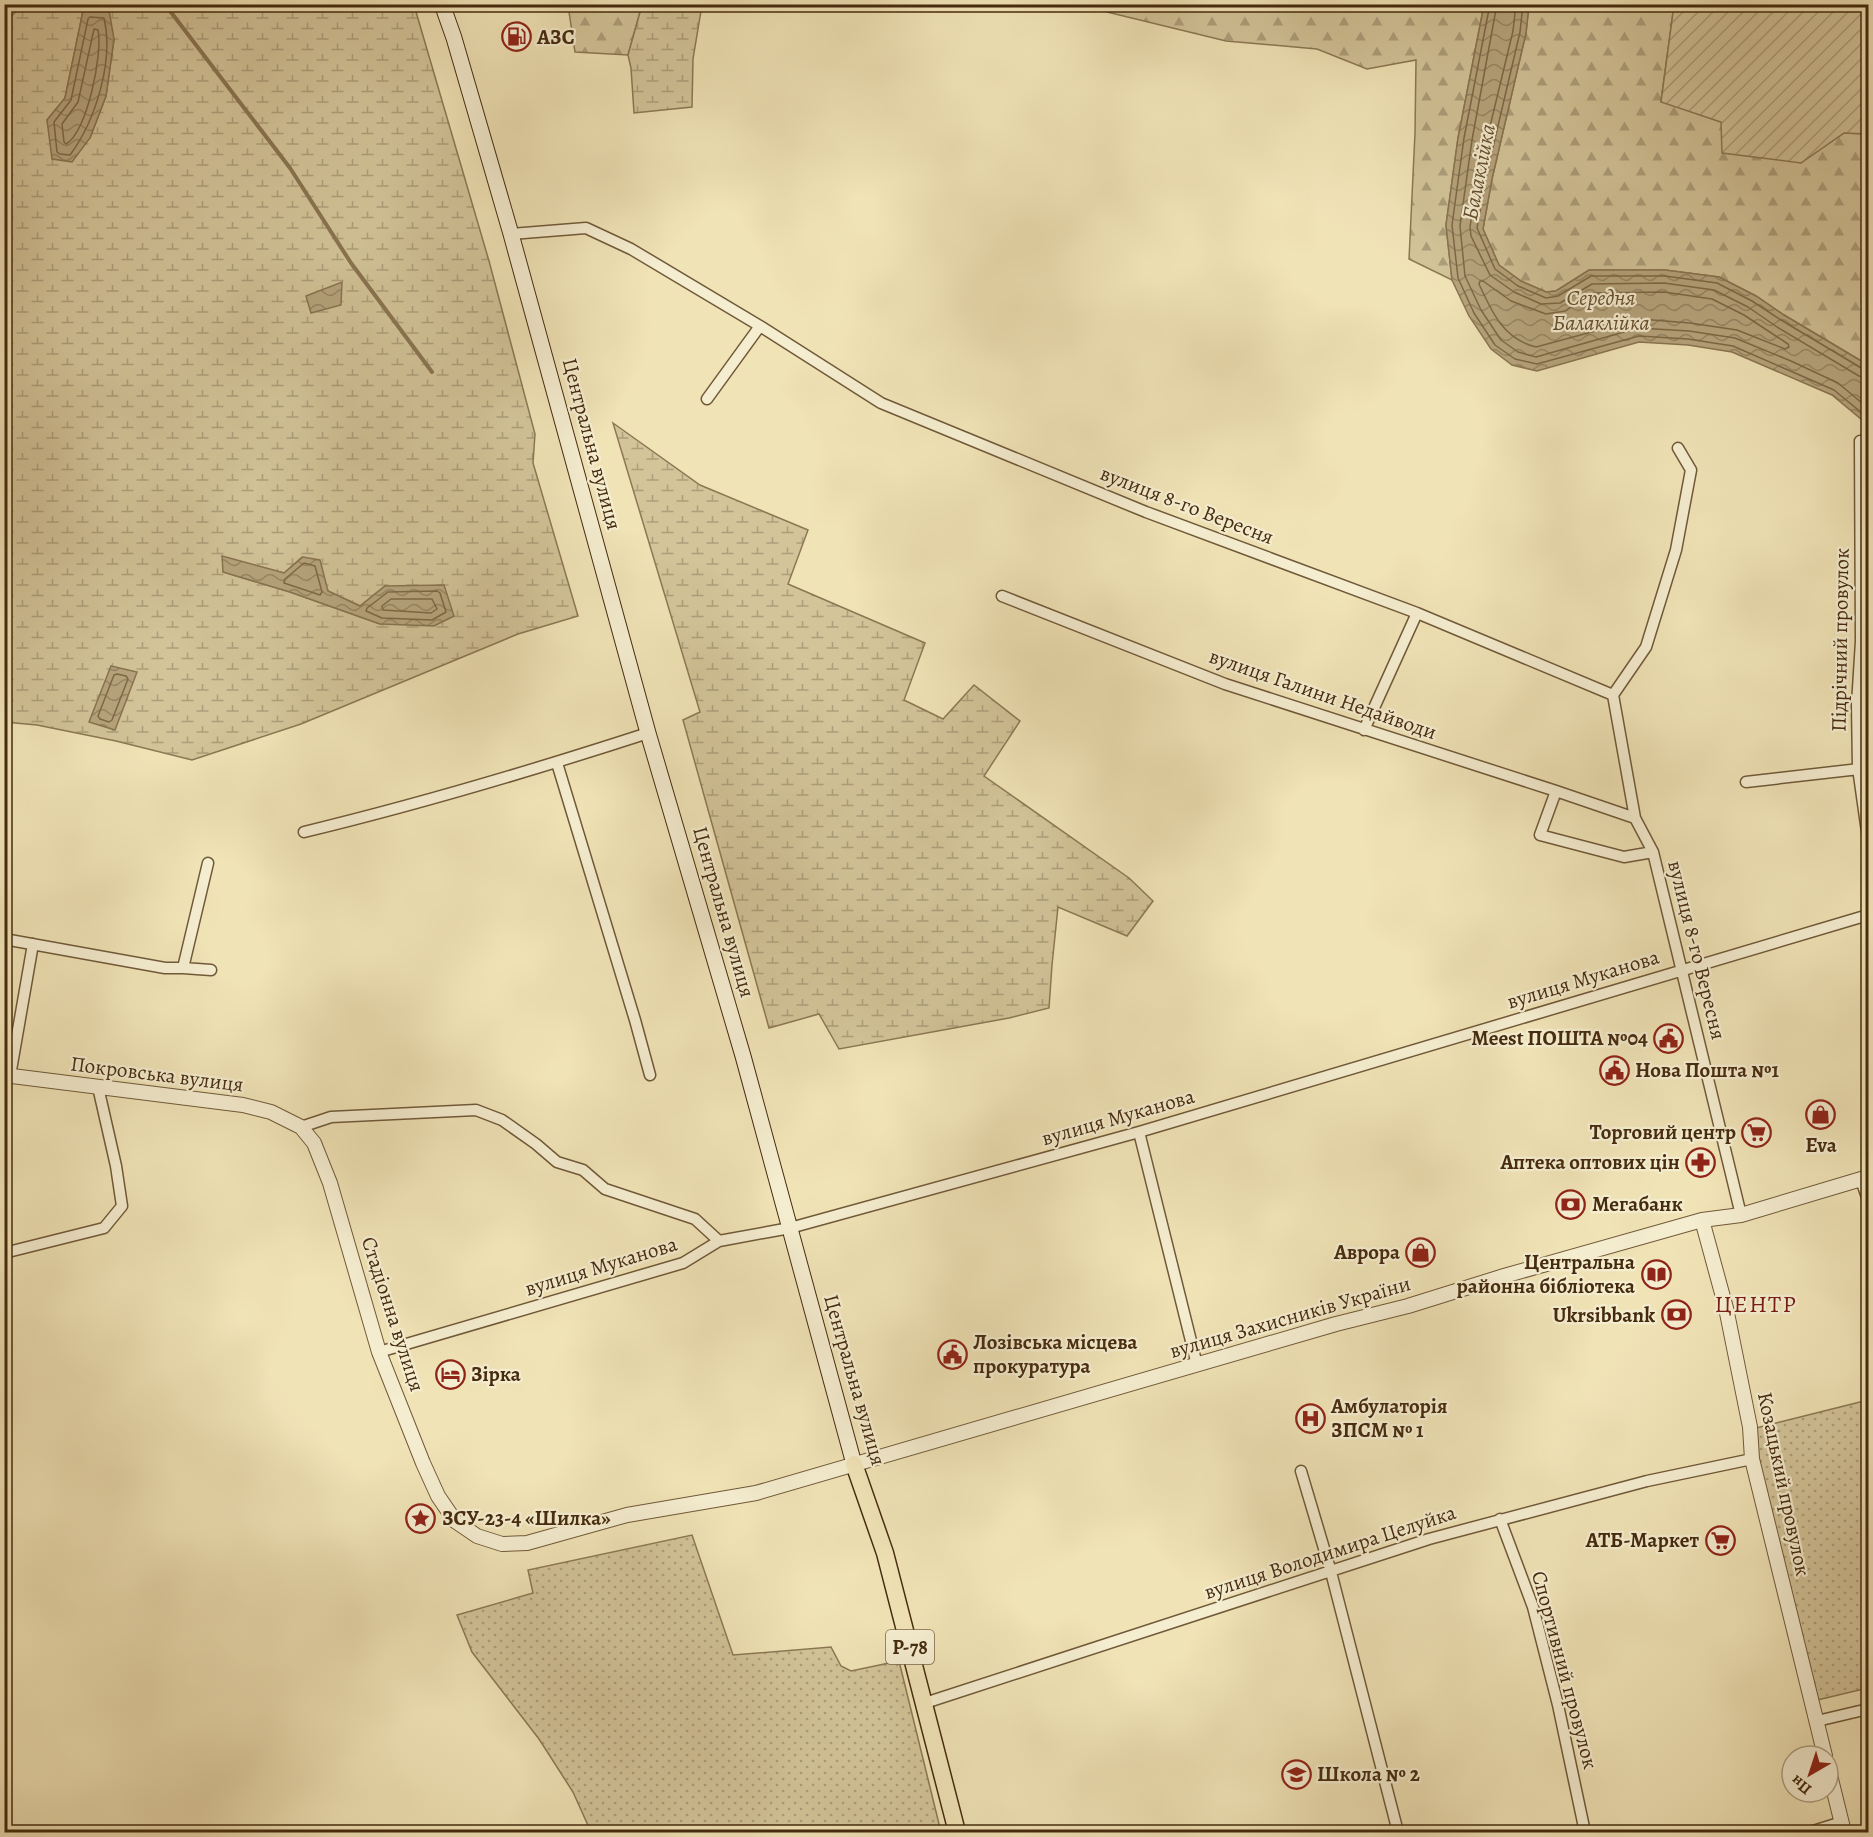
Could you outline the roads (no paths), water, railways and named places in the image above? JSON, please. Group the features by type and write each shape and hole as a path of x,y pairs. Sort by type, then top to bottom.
{"main road":[{"name":"Центральна вулиця","path":"442,4 511,234 648,733 743,1056 854,1464 885,1553 957,1833"}],"street":[{"name":"вулиця 8-го Вересня","path":"511,234 586,228 631,249 760,326 881,403 1146,512 1417,613 1613,695 1635,819 1653,852 1741,1215"},
{"path":"707,399 760,326"},
{"name":"Підрічний провулок","path":"1860,441 1861,641 1857,704 1869,839"},
{"path":"1613,695 1646,647 1676,550 1691,470 1678,447"},
{"name":"вулиця Галини Недайводи","path":"1002,596 1225,684 1556,791 1635,819"},
{"path":"1365,730 1417,613"},
{"path":"304,832 380,814 557,763 648,733"},
{"path":"557,763 650,1075"},
{"path":"1746,782 1863,768"},
{"path":"1556,791 1540,835 1624,857 1653,852"},
{"path":"183,968 208,863"},
{"name":"вулиця Муканова","path":"379,1352 683,1263 719,1241 790,1228 1139,1132 1869,915"},
{"path":"4,939 165,968 211,970"},
{"path":"7,1075 33,944"},
{"name":"Покровська вулиця","path":"7,1075 243,1105 272,1112 302,1127"},
{"path":"4,1253 104,1228 122,1206 116,1166 98,1087"},
{"path":"302,1127 331,1118 476,1110 502,1120 557,1162 582,1170 605,1189 695,1219 719,1241"},
{"name":"Стадіонна вулиця","path":"302,1127 314,1143 330,1183 379,1352 423,1463 438,1497 454,1521 477,1536"},
{"path":"1139,1132 1197,1365"},
{"path":"1865,1178 1869,1200"},
{"name":"вулиця Захисників України","path":"477,1536 502,1544 527,1543 627,1515 756,1493 1336,1324 1408,1306 1504,1276 1702,1220 1741,1215 1865,1178"},
{"name":"Козацький провулок","path":"1702,1220 1726,1308 1750,1427 1752,1459 1822,1744"},
{"name":"вулиця Володимира Целуйка","path":"925,1703 1429,1539 1647,1481 1752,1459"},
{"path":"1301,1471 1331,1572 1398,1833"},
{"name":"Спортивний провулок","path":"1500,1519 1533,1607 1558,1705 1585,1833"},
{"path":"1817,1721 1869,1709"},
{"path":"1810,1833 1843,1827 1837,1804"}],"water":[{"name":"Середня Балаклійка","path":"1484,5 1529,5 1526,33 1492,179 1483,229 1499,265 1521,281 1546,292 1556,291 1589,270 1665,270 1719,277 1756,296 1868,365 1868,425 1832,395 1732,352 1688,345 1639,342 1537,371 1512,365 1491,349 1469,316 1452,280 1446,225 1458,138"},
{"path":"109,10 114,39 106,96 90,138 72,162 52,159 47,120 65,98 83,11"},
{"path":"342,282 341,305 311,313 306,296"},
{"path":"222,556 284,573 303,557 320,560 328,591 360,606 385,586 444,585 454,616 434,626 380,624 290,592 223,572"},
{"path":"111,666 137,672 115,730 89,722"}],"waterway":[{"path":"167,7 290,168 351,263 432,372"}],"place":[{"name":"АЗС","path":"516,37"},
{"name":"Meest ПОШТА №04","path":"1669,1038"},
{"name":"Нова Пошта №1","path":"1614,1070"},
{"name":"Eva","path":"1821,1114"},
{"name":"Торговий центр","path":"1757,1132"},
{"name":"Аптека оптових цін","path":"1701,1162"},
{"name":"Мегабанк","path":"1571,1204"},
{"name":"Аврора","path":"1421,1252"},
{"name":"Центральна районна бібліотека","path":"1656,1274"},
{"name":"Ukrsibbank","path":"1676,1315"},
{"name":"Лозівська місцева прокуратура","path":"952,1354"},
{"name":"Зірка","path":"450,1374"},
{"name":"Амбулаторія ЗПСМ № 1","path":"1310,1418"},
{"name":"ЗСУ-23-4 «Шилка»","path":"421,1518"},
{"name":"АТБ-Маркет","path":"1720,1540"},
{"name":"Школа № 2","path":"1296,1774"}],"district":[{"name":"ЦЕНТР","path":"1756,1304"}],"water label":[{"name":"Балаклійка","path":"1479,172"}]}
